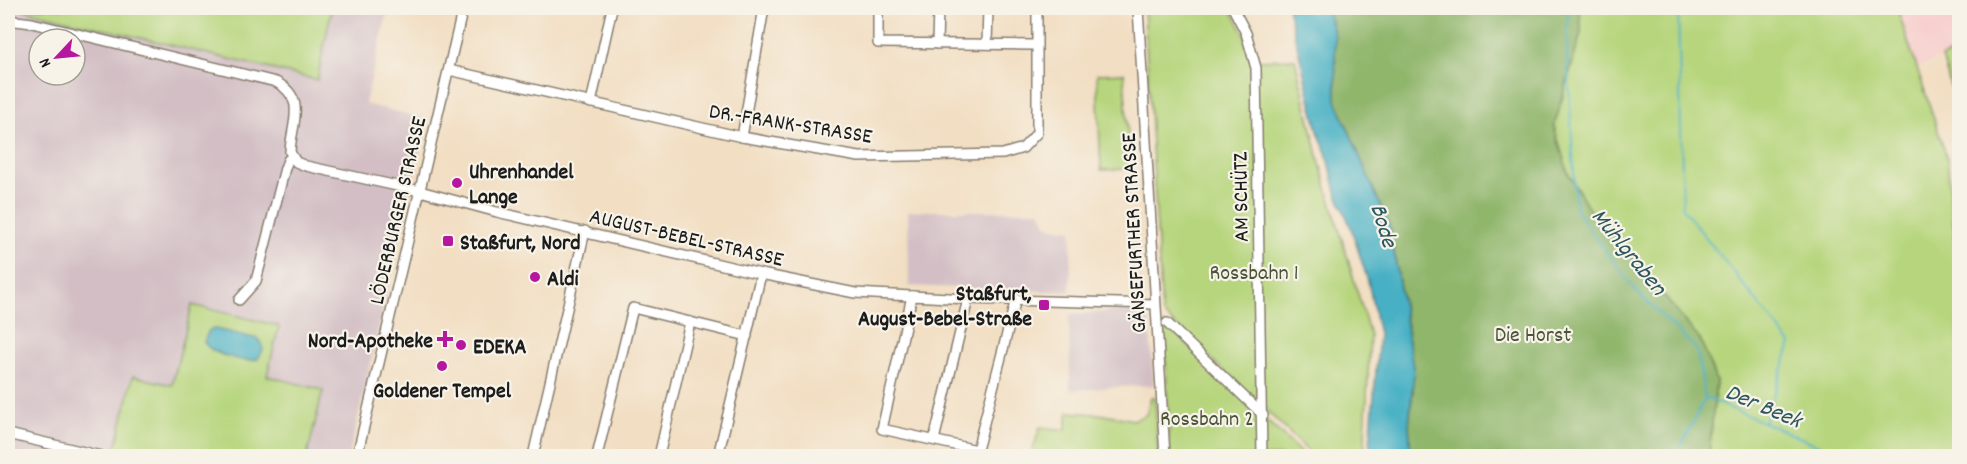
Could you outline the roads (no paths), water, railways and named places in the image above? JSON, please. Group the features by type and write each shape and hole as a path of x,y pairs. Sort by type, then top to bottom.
{"street":[{"name":"LÖDERBURGER STRASSE","path":"357,456 463,8"},
{"path":"591,103 612,8"},
{"path":"742,137 764,8"},
{"path":"878,8 878,43 1036,45"},
{"path":"937,44 938,8"},
{"path":"987,44 988,8"},
{"name":"DR.-FRANK-STRASSE","path":"449,70 742,137 859,157 1002,154 1014,152 1030,142 1037,134 1037,8"},
{"name":"GÄNSEFURTHER STRASSE","path":"1138,8 1164,456"},
{"name":"AM SCHÜTZ","path":"1233,8 1246,33 1256,68 1262,456"},
{"path":"8,20 32,23 276,82 289,91 296,107 291,145 292,157 285,168 256,281 239,300"},
{"name":"AUGUST-BEBEL-STRASSE","path":"292,157 296,162 306,166 420,191 497,212 761,274 855,293 968,299 1155,304"},
{"path":"533,456 585,231"},
{"path":"718,456 761,274"},
{"path":"912,296 882,429 976,450 1016,299"},
{"path":"934,440 968,299"},
{"path":"597,456 633,308 747,336"},
{"path":"658,456 690,322"},
{"path":"1167,323 1263,415"},
{"path":"8,434 101,456"}],"water":[{"name":"Bode","path":"1288,8 1327,8 1335,37 1336,100 1390,228 1414,373 1409,424 1411,456 1369,456 1379,334 1368,281 1351,228 1336,192 1329,161 1318,131"},
{"path":"216,329 258,339 262,343 263,350 258,359 237,359 221,354 208,346 204,342 209,330"}],"waterway":[{"name":"Mühlgraben","path":"1568,8 1567,52 1576,210 1634,289 1697,350 1705,398 1676,456"},
{"path":"1678,8 1683,209 1791,344 1764,423"},
{"name":"Der Beek","path":"1706,398 1844,456"}],"place":[{"name":"Uhrenhandel Lange","path":"457,183"},
{"name":"Staßfurt, Nord","path":"448,241"},
{"name":"Aldi","path":"535,277"},
{"name":"Staßfurt, August-Bebel-Straße","path":"1044,305"},
{"name":"Nord-Apotheke","path":"445,339"},
{"name":"EDEKA","path":"461,345"},
{"name":"Goldener Tempel","path":"442,366"}],"park label":[{"name":"Rossbahn 1","path":"1254,271"},
{"name":"Die Horst","path":"1533,333"},
{"name":"Rossbahn 2","path":"1207,417"}]}
